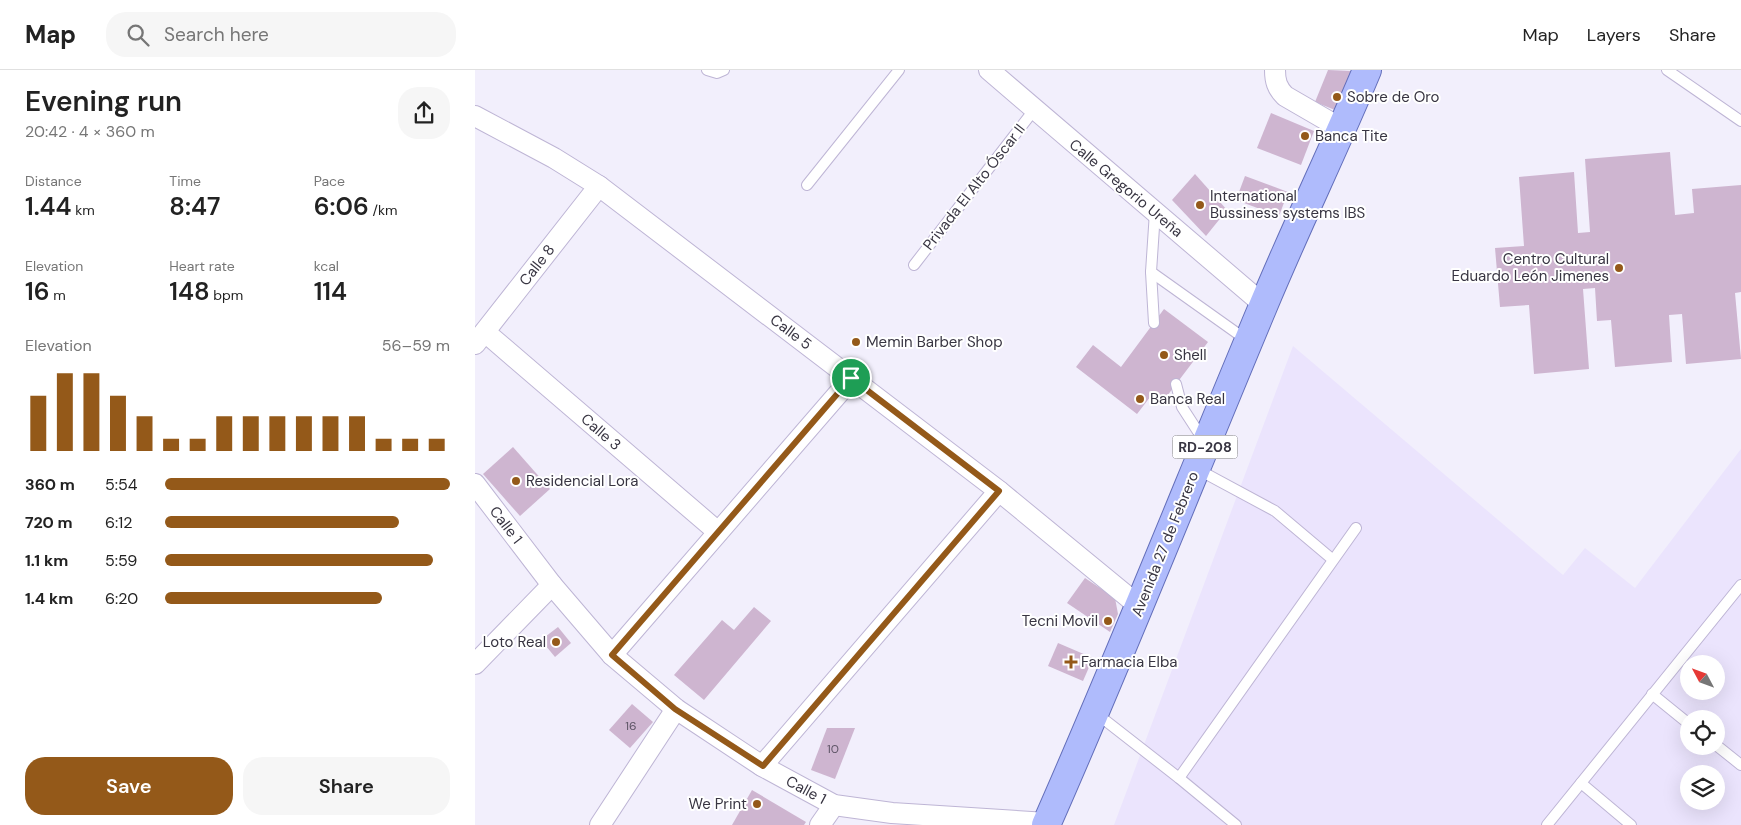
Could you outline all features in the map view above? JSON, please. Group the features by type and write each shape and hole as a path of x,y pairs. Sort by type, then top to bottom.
{"main road":[{"name":"Avenida 27 de Febrero","path":"1047,824 1096,713 1263,305 1367,70"}],"street":[{"name":"Calle Gregorio Ureña","path":"989,70 1263,305"},
{"path":"1275,70 1278,89 1285,96 1342,129"},
{"name":"Calle 5","path":"475,116 554,158 599,186 999,491 1139,606"},
{"name":"Calle 8","path":"480,338 599,186"},
{"name":"Calle 3","path":"480,338 718,532"},
{"path":"612,655 851,378"},
{"name":"Calle 1","path":"475,484 552,585 612,655 675,709 763,766 834,805 892,813 1047,824"},
{"path":"763,766 999,491"},
{"path":"475,664 552,585"},
{"path":"600,825 675,709"},
{"path":"820,825 834,805"}],"lane":[{"path":"707,70 717,73 724,70"},
{"path":"807,184 899,70"},
{"path":"1667,70 1741,121"},
{"name":"Privada El Alto Óscar II","path":"914,265 1034,110"},
{"path":"1154,323 1151,272 1155,212"},
{"path":"1151,272 1248,342"},
{"path":"1176,384 1182,407 1201,456 1275,511 1332,559"},
{"path":"1179,778 1355,528"},
{"path":"1547,825 1741,585"},
{"path":"1652,694 1680,717"},
{"path":"1096,713 1236,825"},
{"path":"1725,752 1741,765"},
{"path":"1581,783 1631,825"}],"shaded area":[{"path":"1293,346 1563,575 1585,548 1635,588 1741,449 1741,825 1114,825"}],"building":[{"path":"1328,70 1351,71 1335,110 1315,102"},
{"path":"1271,113 1314,131 1301,165 1257,148"},
{"name":"Centro Cultural Eduardo León Jimenes","path":"1670,152 1675,215 1694,213 1692,189 1741,185 1741,292 1735,293 1741,359 1686,364 1682,314 1669,315 1672,362 1615,367 1611,320 1597,321 1595,288 1583,289 1589,369 1534,374 1529,305 1500,307 1495,248 1524,246 1519,177 1574,172 1578,233 1590,232 1585,159"},
{"name":"International Bussiness systems IBS","path":"1195,174 1227,210 1206,236 1172,200"},
{"path":"1245,176 1288,192 1279,216 1236,200"},
{"name":"Shell","path":"1164,309 1208,342 1164,400 1154,392 1137,414 1076,367 1093,345 1121,367"},
{"name":"Residencial Lora","path":"513,447 550,489 520,516 483,474"},
{"path":"1085,578 1115,598 1118,614 1110,632 1067,603"},
{"path":"754,607 771,621 704,700 674,675 722,620 734,630"},
{"name":"Loto Real","path":"558,627 571,643 555,657 541,640"},
{"name":"Farmacia Elba","path":"1058,643 1093,658 1083,681 1048,666"},
{"path":"632,704 653,722 630,748 609,730"},
{"path":"827,728 855,728 835,779 811,770"},
{"path":"752,790 806,822 804,825 732,825"}],"place":[{"name":"Sobre de Oro","path":"1337,97"},
{"name":"Banca Tite","path":"1305,136"},
{"name":"International Bussiness systems IBS","path":"1200,205"},
{"name":"Centro Cultural Eduardo León Jimenes","path":"1619,268"},
{"name":"Memin Barber Shop","path":"856,342"},
{"name":"Shell","path":"1164,355"},
{"name":"Banca Real","path":"1140,399"},
{"name":"Residencial Lora","path":"516,481"},
{"name":"Tecni Movil","path":"1108,621"},
{"name":"Loto Real","path":"556,642"},
{"name":"Farmacia Elba","path":"1071,662"},
{"name":"We Print","path":"757,804"}],"route":[{"path":"851,378 999,491 763,766 675,709 612,655 851,378"}]}
